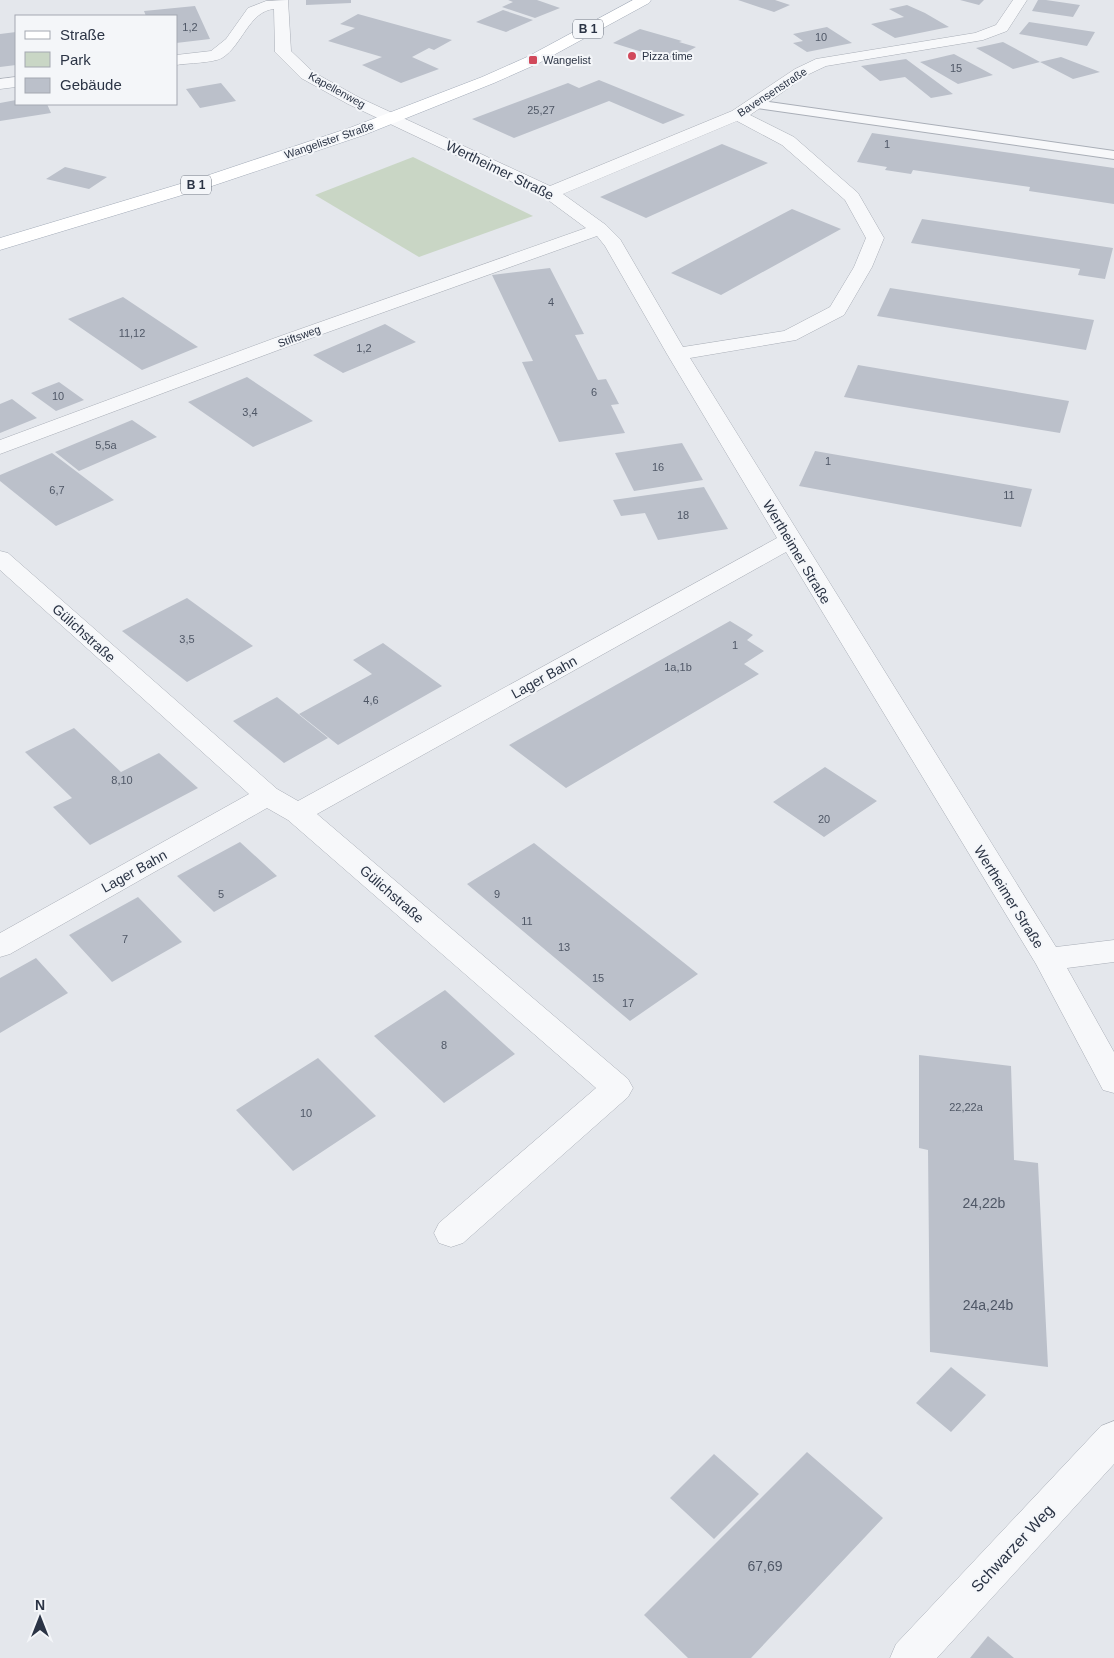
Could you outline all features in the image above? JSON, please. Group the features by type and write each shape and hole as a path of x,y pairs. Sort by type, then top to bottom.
{"main road":[{"name":"Wangelister Straße","path":"0,244 215,179 358,131 488,80 533,60 644,0"}],"street":[{"name":"Bavensenstraße","path":"550,193 738,115 801,72 822,62 978,37 1002,28 1020,0"},
{"name":"Kapellenweg","path":"281,2 283,52 308,75 354,101 390,118"},
{"path":"178,60 216,55 232,42 253,12 266,4 281,2"},
{"path":"0,84 15,82"},
{"path":"677,354 789,336 837,311 862,267 875,238 852,197 788,141 738,115"},
{"name":"Wertheimer Straße","path":"390,118 550,193 600,229 613,243 677,354 790,540 1048,959 1114,1081"},
{"name":"Stiftsweg","path":"0,447 282,342 600,229"},
{"name":"Lager Bahn","path":"298,813 790,540"},
{"name":"Gülichstraße","path":"0,558 267,796 298,813 617,1088 451,1233"},
{"name":"Lager Bahn","path":"0,946 267,796"},
{"path":"1048,959 1114,951"},
{"name":"Schwarzer Weg","path":"910,1658 1114,1438"}],"lane":[{"path":"755,104 1114,155"}],"green space":[{"path":"413,157 533,216 419,257 315,195"}],"building":[{"path":"306,0 351,0 351,3 306,5"},
{"path":"508,0 537,0 560,8 535,18 502,7 513,2"},
{"path":"738,0 775,0 790,5 774,12"},
{"path":"960,0 984,0 979,5"},
{"path":"1038,0 1080,5 1073,17 1032,11"},
{"path":"907,5 949,27 895,38 871,24 904,17 889,9"},
{"path":"195,6 210,39 178,43 178,15 146,15 144,11"},
{"path":"503,10 533,20 506,32 476,22"},
{"path":"358,14 452,40 434,50 429,48 412,57 439,69 401,83 362,65 382,57 328,41 355,28 340,24"},
{"path":"1029,22 1095,32 1087,46 1019,34"},
{"path":"827,27 852,43 807,52 793,43 803,41 793,34"},
{"path":"640,29 696,47 669,62 613,43"},
{"path":"15,32 15,65 0,67 0,34"},
{"path":"1003,42 1040,62 1013,69 976,48"},
{"path":"954,54 993,75 958,84 920,62"},
{"path":"1061,57 1100,72 1073,79 1040,62"},
{"path":"906,59 953,94 931,98 905,77 880,81 861,66"},
{"path":"599,80 685,115 663,124 609,101 514,138 472,119 568,83 579,88"},
{"path":"221,83 236,101 200,108 186,89"},
{"path":"15,100 15,105 47,105 51,113 0,121 0,103"},
{"path":"872,133 1114,168 1114,204 1029,191 1030,187 913,170 911,174 885,170 887,167 857,162"},
{"path":"722,144 768,163 646,218 600,197"},
{"path":"65,167 107,177 89,189 46,179"},
{"path":"792,209 841,229 721,295 671,273"},
{"path":"922,219 1113,248 1105,279 1078,275 1080,269 911,243"},
{"path":"550,268 584,334 575,335 598,380 606,379 619,404 611,405 625,433 559,442 522,362 533,361 492,275"},
{"path":"890,288 1094,320 1086,350 877,316"},
{"path":"123,297 198,347 142,370 68,319"},
{"path":"385,324 416,342 343,373 313,355"},
{"path":"858,365 1069,401 1060,433 844,397"},
{"path":"247,377 313,421 253,447 188,402"},
{"path":"59,382 84,400 56,411 31,393"},
{"path":"12,399 37,418 0,433 0,404"},
{"path":"132,420 157,437 79,471 55,452"},
{"path":"682,443 703,480 634,491 615,453"},
{"path":"815,451 1032,489 1021,527 799,486"},
{"path":"52,453 114,500 56,526 0,481 0,475"},
{"path":"704,487 728,529 658,540 645,513 621,516 613,500"},
{"path":"187,598 253,646 187,682 122,631"},
{"path":"730,621 753,635 747,640 764,651 744,664 759,674 566,788 509,745"},
{"path":"383,643 442,686 338,745 299,714 372,674 353,660"},
{"path":"277,697 328,738 284,763 233,721"},
{"path":"74,728 121,772 159,753 198,788 90,845 53,807 72,798 25,752"},
{"path":"825,767 877,801 824,837 773,802"},
{"path":"240,842 277,876 214,912 177,876"},
{"path":"534,843 698,974 630,1021 467,884"},
{"path":"138,897 182,942 112,982 69,935"},
{"path":"36,958 68,993 0,1033 0,978"},
{"path":"445,990 515,1054 444,1103 374,1036"},
{"path":"919,1055 1011,1066 1014,1160 1038,1163 1048,1367 930,1352 928,1150 919,1148"},
{"path":"318,1058 376,1116 293,1171 236,1110"},
{"path":"951,1367 986,1395 951,1432 916,1403"},
{"path":"807,1452 883,1518 751,1658 688,1658 644,1615"},
{"path":"714,1454 759,1494 714,1539 670,1498"},
{"path":"988,1636 1014,1658 970,1658"}],"place":[{"name":"Pizza time","path":"632,56"},
{"name":"Wangelist","path":"533,60"}]}
